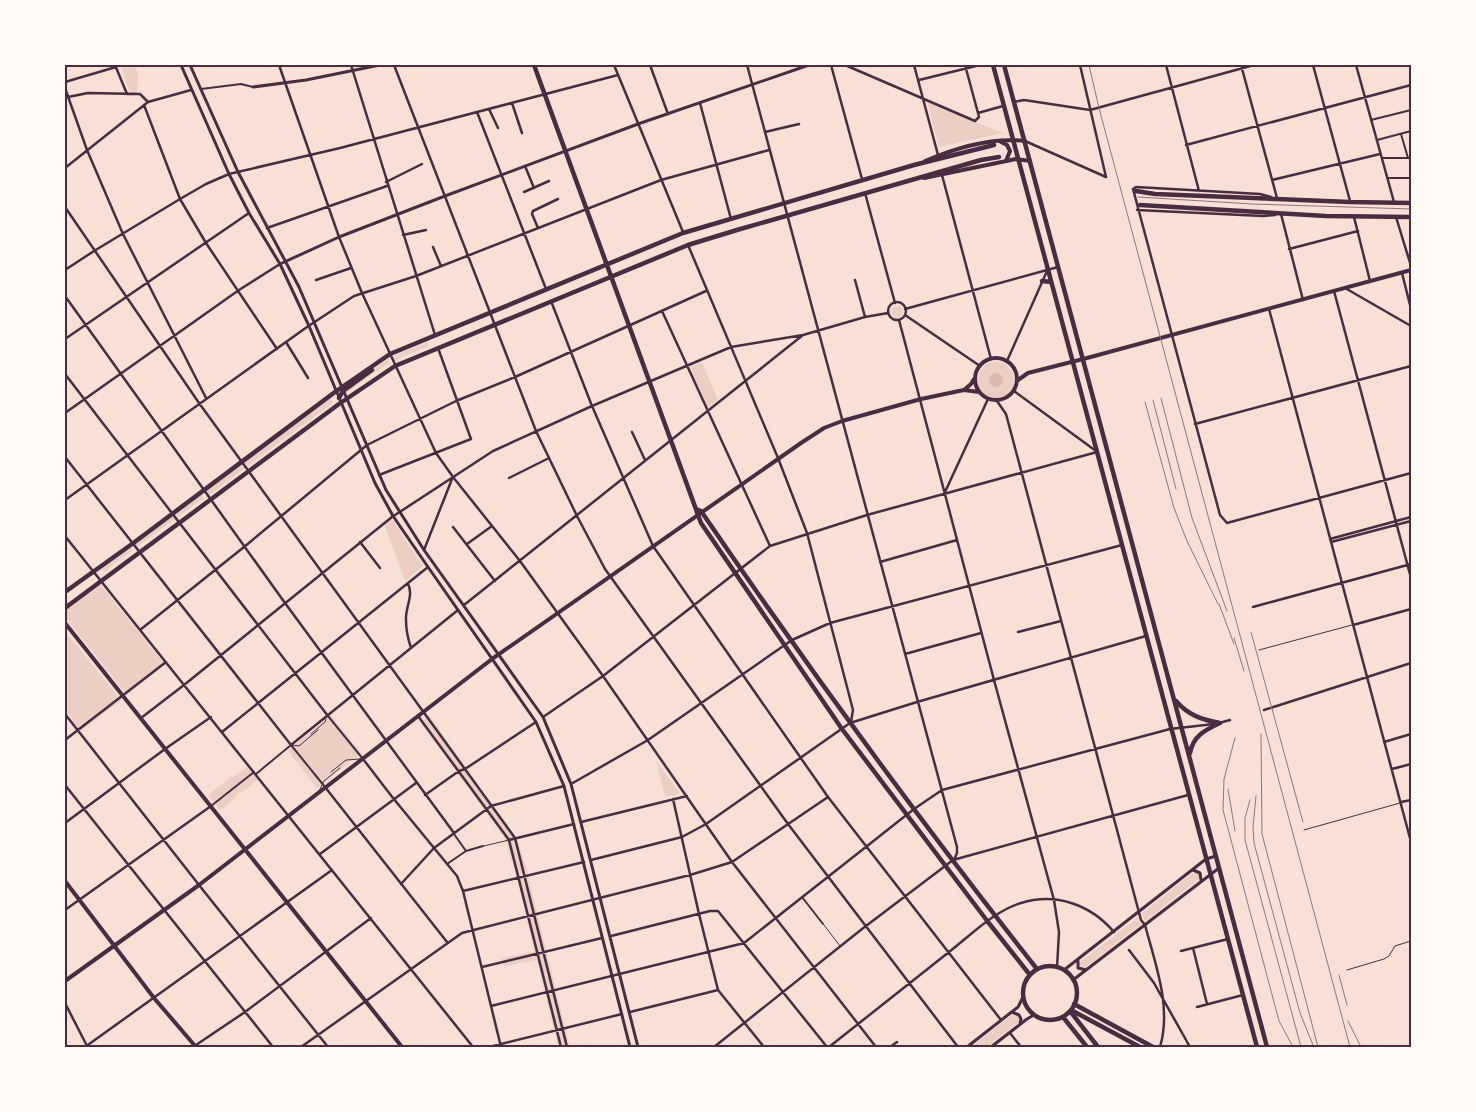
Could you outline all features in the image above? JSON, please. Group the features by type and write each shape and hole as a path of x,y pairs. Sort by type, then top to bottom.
{"main road":[{"path":"534,65 648,382 696,509 696,515 734,574 842,729 1030,975"},
{"path":"993,65 1257,1047"},
{"path":"1004,65 1267,1047"},
{"path":"914,165 938,155 999,141 1025,141"},
{"path":"999,141 1009,148 1010,155 1006,161"},
{"path":"65,592 204,491 336,391 342,389 388,355 606,264 684,234 914,165 994,145"},
{"path":"65,608 340,400 347,398 395,366 688,245 981,160 999,157"},
{"path":"917,179 942,176 1018,159 1030,161"},
{"path":"1135,190 1155,194 1411,203"},
{"path":"1140,205 1281,214 1411,217"},
{"path":"975,376 976,387 979,392 988,399 997,401 1009,397 1014,392 1018,380 1028,373 1411,270"},
{"path":"1042,281 1051,282"},
{"path":"964,390 971,384 980,366 991,359 1002,359 1014,368 1028,373"},
{"path":"1014,368 1018,380"},
{"path":"340,400 342,389"},
{"path":"65,981 199,885 324,786 363,759 498,654 701,511 824,428 842,421 921,399 964,390 979,392"},
{"path":"696,509 701,511 850,723 1038,969"},
{"path":"65,622 402,1047"},
{"path":"1175,699 1186,712 1195,717 1220,723"},
{"path":"1190,754 1192,745 1198,737 1220,723"},
{"path":"65,881 154,998 195,1047"},
{"path":"1044,967 1057,968 1064,970 1073,980 1076,993 1074,1004 1063,1017 1048,1020 1034,1015 1027,1007 1023,997 1024,985 1030,975 1038,969 1044,967"},
{"path":"1238,976 1247,974"},
{"path":"1074,1004 1153,1047"},
{"path":"1070,1010 1098,1047"},
{"path":"1070,1010 1140,1047"},
{"path":"1063,1017 1086,1047"}],"street":[{"path":"181,65 229,174 249,213 280,264 309,326 375,484 393,516 536,722 564,786 630,1047"},
{"path":"190,65 238,172 286,260 315,322 386,490 424,550 543,717 571,784 638,1047"},
{"path":"280,65 339,237 388,355 436,453 520,561 603,676 732,862 876,1047"},
{"path":"351,65 387,186 435,335"},
{"path":"65,168 148,102 191,90 240,84 253,87 286,83 380,65"},
{"path":"394,65 536,431 577,516 609,576 827,878 958,1047"},
{"path":"614,65 684,234"},
{"path":"650,65 668,114"},
{"path":"746,65 957,847 957,853 953,860"},
{"path":"65,413 239,290 286,260 339,237 565,151 809,65"},
{"path":"831,65 862,180"},
{"path":"845,65 972,120 978,120 978,112 965,67"},
{"path":"914,65 938,155"},
{"path":"918,80 965,67 980,65"},
{"path":"1025,141 1106,177 1080,65"},
{"path":"1166,65 1199,191"},
{"path":"1014,102 1024,100 1090,110 1241,67 1254,65"},
{"path":"1313,65 1350,202"},
{"path":"1356,65 1394,203"},
{"path":"65,82 116,66 127,94"},
{"path":"1241,67 1277,199"},
{"path":"65,270 94,250 180,199 206,184 229,174 374,139 618,75"},
{"path":"1186,144 1411,85"},
{"path":"65,88 87,150 123,234 206,398"},
{"path":"68,97 88,93 140,94 148,102"},
{"path":"700,102 731,219"},
{"path":"512,103 522,133"},
{"path":"144,105 180,199 206,244 239,290 277,349"},
{"path":"978,112 1004,105"},
{"path":"489,109 498,128"},
{"path":"1372,120 1411,110"},
{"path":"476,112 546,289"},
{"path":"764,132 799,124"},
{"path":"1377,140 1411,131"},
{"path":"1382,158 1409,158 1402,134"},
{"path":"65,500 160,430 350,298 416,276 661,180 769,150"},
{"path":"1272,180 1380,154"},
{"path":"386,182 422,164"},
{"path":"525,166 534,188"},
{"path":"942,176 991,359"},
{"path":"1387,178 1411,178"},
{"path":"524,192 549,181"},
{"path":"267,228 387,186"},
{"path":"1277,199 1260,194 1136,187 1135,190 1137,210 1220,515 1227,522 1411,473"},
{"path":"865,193 895,303"},
{"path":"538,228 532,214 533,211 558,200"},
{"path":"65,207 199,404 515,838 567,1047"},
{"path":"1137,210 1263,216 1281,214 1302,300"},
{"path":"65,339 249,213"},
{"path":"1354,217 1370,281"},
{"path":"1396,217 1411,266"},
{"path":"403,235 426,230"},
{"path":"1289,250 1358,231"},
{"path":"688,245 778,458 807,533 853,710 850,723"},
{"path":"433,247 441,266"},
{"path":"905,309 1058,267"},
{"path":"316,280 352,268"},
{"path":"1007,361 1048,270"},
{"path":"1402,273 1411,310"},
{"path":"855,280 865,318"},
{"path":"1345,288 1411,326"},
{"path":"140,630 244,547 360,449 456,401 515,377 706,291"},
{"path":"1334,291 1409,564 1411,578"},
{"path":"65,296 210,500 466,851"},
{"path":"551,301 592,406 653,546 828,797 1001,1020"},
{"path":"888,314 894,320 900,320 905,315 905,309 902,305 895,303"},
{"path":"888,314 889,308 895,303"},
{"path":"1268,309 1411,842"},
{"path":"662,311 770,546"},
{"path":"140,718 184,685 393,516 492,451 731,347 803,335 865,318 888,314"},
{"path":"905,315 980,366"},
{"path":"900,320 981,633 1054,900 1059,932 1057,968"},
{"path":"464,606 803,335"},
{"path":"286,342 308,378"},
{"path":"379,475 471,439 438,348"},
{"path":"1196,424 1411,366"},
{"path":"65,374 180,522 326,717 363,759 457,876 463,891 501,1046"},
{"path":"1014,392 1096,452"},
{"path":"945,494 988,399"},
{"path":"997,401 1006,414 1141,920 1145,925 1161,983 1164,1026 1160,1047"},
{"path":"632,432 645,460"},
{"path":"543,717 603,676 770,546 867,515 1096,452"},
{"path":"65,457 447,942"},
{"path":"509,478 549,458"},
{"path":"424,550 453,477"},
{"path":"1330,541 1411,519"},
{"path":"467,544 492,526"},
{"path":"453,527 495,581"},
{"path":"65,536 473,1047"},
{"path":"880,562 957,540"},
{"path":"360,542 380,568"},
{"path":"571,784 648,740 792,640 830,623 1122,544"},
{"path":"1253,607 1409,564"},
{"path":"222,732 428,567"},
{"path":"408,584 410,594 406,619 411,648"},
{"path":"1353,625 1411,609"},
{"path":"65,910 255,773 458,610"},
{"path":"1018,632 1060,621"},
{"path":"905,654 981,633"},
{"path":"591,860 682,837 706,824 850,723 1146,636"},
{"path":"65,740 166,662"},
{"path":"1264,710 1411,663"},
{"path":"65,714 328,1047"},
{"path":"418,716 509,840 561,1047"},
{"path":"65,823 211,717"},
{"path":"491,1006 744,943 906,815 942,790 1171,729 1230,720"},
{"path":"425,795 536,722"},
{"path":"1384,742 1411,734"},
{"path":"1392,769 1411,764"},
{"path":"320,854 393,798 416,783"},
{"path":"65,785 273,1047"},
{"path":"401,884 434,848 486,809 564,786"},
{"path":"714,1047 840,946 953,860 1188,795"},
{"path":"581,822 687,796"},
{"path":"301,1047 457,935 472,929 690,875 732,862 828,797"},
{"path":"673,799 718,990 764,1047"},
{"path":"1400,802 1411,800"},
{"path":"509,840 574,824"},
{"path":"447,864 466,851 483,846"},
{"path":"1064,970 1206,859 1217,855"},
{"path":"463,891 584,862"},
{"path":"1073,980 1220,867"},
{"path":"65,1003 87,1046 332,870"},
{"path":"1193,870 1200,874 1202,881"},
{"path":"802,897 823,924"},
{"path":"611,936 714,910 718,911 828,1047 996,916 1023,902 1054,900 1077,904 1104,921 1114,932"},
{"path":"195,1047 371,918"},
{"path":"482,967 603,938"},
{"path":"1181,951 1228,939"},
{"path":"1193,948 1207,1004"},
{"path":"1129,950 1154,983 1190,1047"},
{"path":"1078,960 1078,968 1086,970"},
{"path":"630,1012 718,990"},
{"path":"1197,1007 1243,995"},
{"path":"967,1047 1018,1007 1023,997"},
{"path":"1012,1012 1019,1015 1021,1019 1020,1024"},
{"path":"489,1047 501,1046 622,1014"},
{"path":"991,1047 1034,1015"},
{"path":"1010,1032 1022,1047"},
{"path":"890,1047 897,1042"}],"lane":[{"path":"116,66 123,65"},
{"path":"1259,650 1353,625"},
{"path":"311,734 325,722 326,717"},
{"path":"291,745 299,746 318,730"},
{"path":"331,772 348,759 363,759"},
{"path":"324,786 326,779 340,768"},
{"path":"1304,830 1400,802"},
{"path":"483,846 509,840"},
{"path":"823,924 840,946"},
{"path":"1346,970 1384,959 1389,956 1395,946 1411,941"}],"shaded area":[{"path":"135,65 138,74 137,93 130,93 121,67"},
{"path":"927,102 1003,133 939,147"},
{"path":"895,306 899,306 903,312 899,318 895,318 891,314 891,310"},
{"path":"427,342 429,346 394,361 392,357"},
{"path":"388,359 390,363 376,371 346,394 345,391"},
{"path":"702,362 718,400 708,407 690,367"},
{"path":"996,362 1008,368 1014,380 1008,392 996,398 984,392 978,380 984,368"},
{"path":"996,373 1001,375 1003,380 1001,385 996,387 991,385 989,380 991,375"},
{"path":"331,398 333,403 247,467 244,462"},
{"path":"241,465 244,469 208,496 205,492"},
{"path":"202,494 204,498 178,517 175,513"},
{"path":"172,515 175,519 137,547 134,543"},
{"path":"391,518 423,566 405,581 384,524"},
{"path":"130,547 133,550 104,572 101,568"},
{"path":"99,583 165,664 127,695 65,617 65,609"},
{"path":"65,631 121,700 81,731 65,710"},
{"path":"331,715 361,753 317,788 288,751"},
{"path":"429,715 518,842 526,867 570,1047 558,1047 537,960 504,966 501,959 534,951 516,874 504,837 420,722"},
{"path":"656,760 679,792 679,794 665,797"},
{"path":"247,767 258,780 240,792 220,810 208,795"},
{"path":"1194,872 1199,874 1199,879 1145,921 1141,914"},
{"path":"1138,917 1141,924 1085,968 1079,967 1080,962"},
{"path":"1014,1013 1019,1016 1020,1021 987,1047 971,1047"}],"tram line":[{"path":"1138,197 1252,204 1411,209"}],"railway":[{"path":"1089,65 1350,1047"},
{"path":"1161,398 1192,518 1227,611"},
{"path":"1153,400 1176,489"},
{"path":"1145,402 1174,508 1187,541 1218,604"},
{"path":"1219,604 1234,644"},
{"path":"1251,632 1303,822"},
{"path":"1234,638 1244,671"},
{"path":"1261,734 1262,834 1318,1047"},
{"path":"1235,738 1224,779 1223,810 1279,1021 1293,1047"},
{"path":"1228,789 1235,831"},
{"path":"1256,796 1253,827 1254,843 1300,1013 1313,1045"},
{"path":"1250,800 1245,818 1245,840 1301,1047"},
{"path":"1339,975 1347,1005"},
{"path":"1348,1021 1361,1047"}]}
